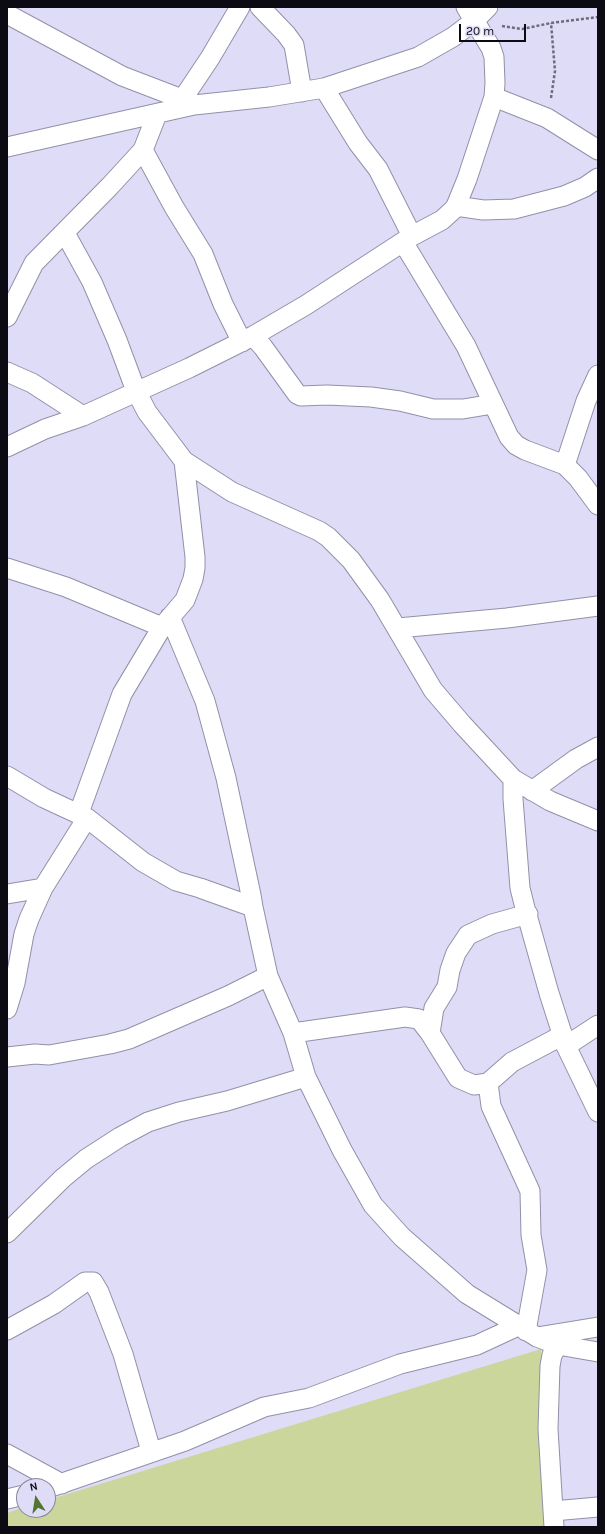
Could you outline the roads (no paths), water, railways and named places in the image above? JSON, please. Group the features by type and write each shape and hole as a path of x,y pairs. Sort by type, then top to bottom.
{"street":[{"path":"7,317 34,263 110,186 143,150 171,108 210,58 240,7"},
{"path":"260,7 294,45 302,92"},
{"path":"7,147 171,108 269,97 324,88 418,57 453,36 470,14 488,7"},
{"path":"7,14 122,76 171,108"},
{"path":"7,447 45,429 83,416 189,368 248,339 306,305 408,239 442,220 456,206 494,97 494,57 491,48 470,14"},
{"path":"324,88 358,143 378,169 408,239 466,346 510,437 516,445 525,450 565,465 578,478 598,505"},
{"path":"494,97 547,118 598,150"},
{"path":"143,150 174,207 203,254 223,304 248,339 268,353 297,394 301,396 327,395 371,397 400,401 433,409 463,409 493,404"},
{"path":"456,206 483,210 514,209 564,196 585,187 598,178"},
{"path":"65,232 92,282 117,340 136,391 147,412 184,461 232,492 319,531 328,537 361,572 398,628 433,690 513,779 550,801 598,821"},
{"path":"7,372 32,383 83,416"},
{"path":"565,465 586,401 598,376"},
{"path":"7,1009 15,983 24,934 43,888 83,815 122,694 166,622 185,600 190,590 195,568 184,461"},
{"path":"7,568 166,622 205,701 226,778 268,976 293,1034 306,1078 342,1150 373,1205 402,1237 467,1294 527,1331 558,1345 598,1352"},
{"path":"398,628 507,618 598,606"},
{"path":"532,790 576,759 598,747"},
{"path":"7,776 44,798 83,815 143,862 176,881 253,907"},
{"path":"513,779 513,799 520,888 565,1041 598,1112"},
{"path":"7,894 43,888"},
{"path":"430,1033 434,1008 447,987 450,970 456,953 468,935 492,924 528,914"},
{"path":"7,1057 35,1054 50,1055 129,1039 228,996 268,976"},
{"path":"293,1034 405,1017 419,1019 430,1033 458,1078 474,1085 488,1083 512,1062 565,1041 598,1025"},
{"path":"7,1233 63,1178 86,1159 148,1122 179,1112 227,1101 306,1078"},
{"path":"488,1083 491,1106 530,1191 531,1235 537,1270 527,1331"},
{"path":"7,1330 54,1304 85,1282 93,1282 99,1292 124,1354 151,1452"},
{"path":"56,1486 185,1440 264,1407 309,1398 400,1364 527,1331 598,1327"},
{"path":"558,1345 552,1355 550,1366 548,1429 554,1519 598,1507"},
{"path":"7,1454 43,1478"}]}
